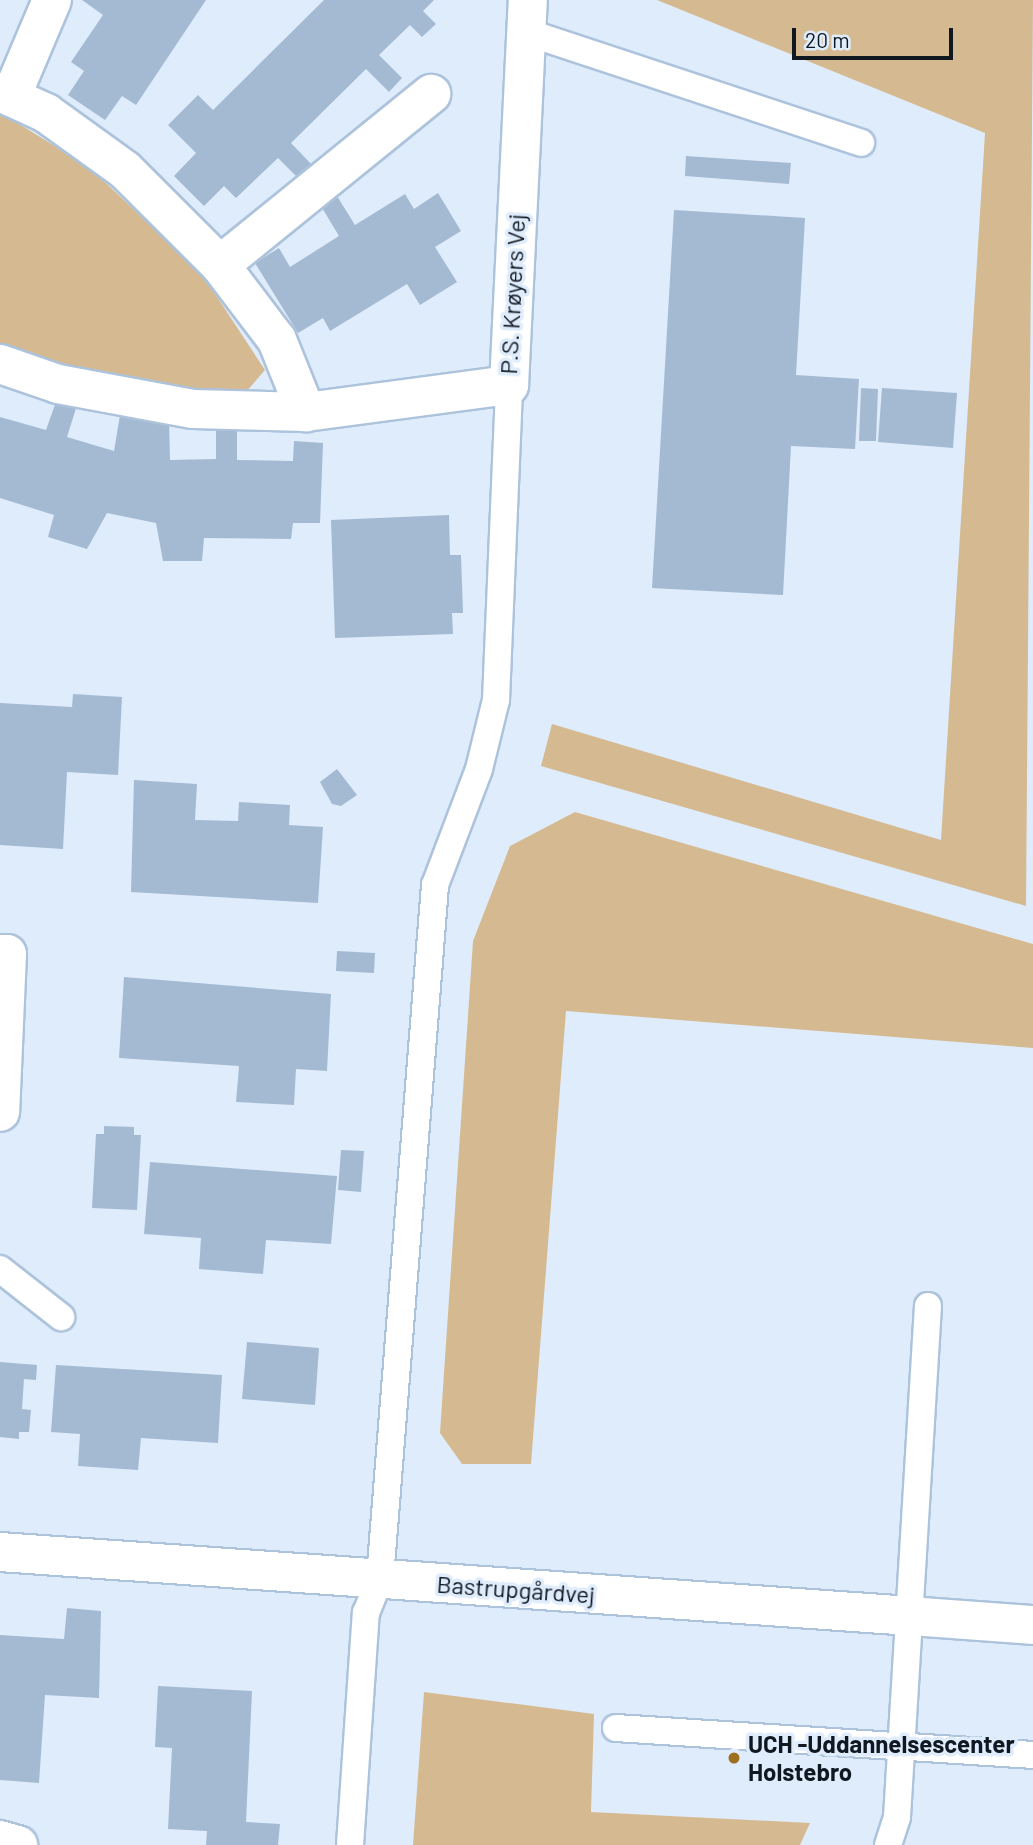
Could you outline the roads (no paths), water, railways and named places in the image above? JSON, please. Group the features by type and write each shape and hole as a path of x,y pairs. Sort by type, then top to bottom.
{"street":[{"path":"52,0 5,95 46,113 125,170 220,265 276,340 306,412"},
{"name":"P.S. Krøyers Vej","path":"0,364 58,384 193,409 306,412 509,385 527,16"},
{"path":"220,265 431,94"},
{"path":"0,954 7,954 0,1112"},
{"name":"Bastrupgårdvej","path":"0,1552 1033,1625"},
{"path":"0,1840 18,1845"}],"lane":[{"path":"527,16 862,144"},
{"path":"350,1845 366,1613 380,1578 435,885 479,769 496,700 509,385"},
{"path":"0,1269 61,1317"},
{"path":"888,1845 897,1817 928,1306"},
{"path":"615,1728 1033,1755"}],"place":[{"name":"UCH -Uddannelsescenter Holstebro","path":"734,1758"}]}
